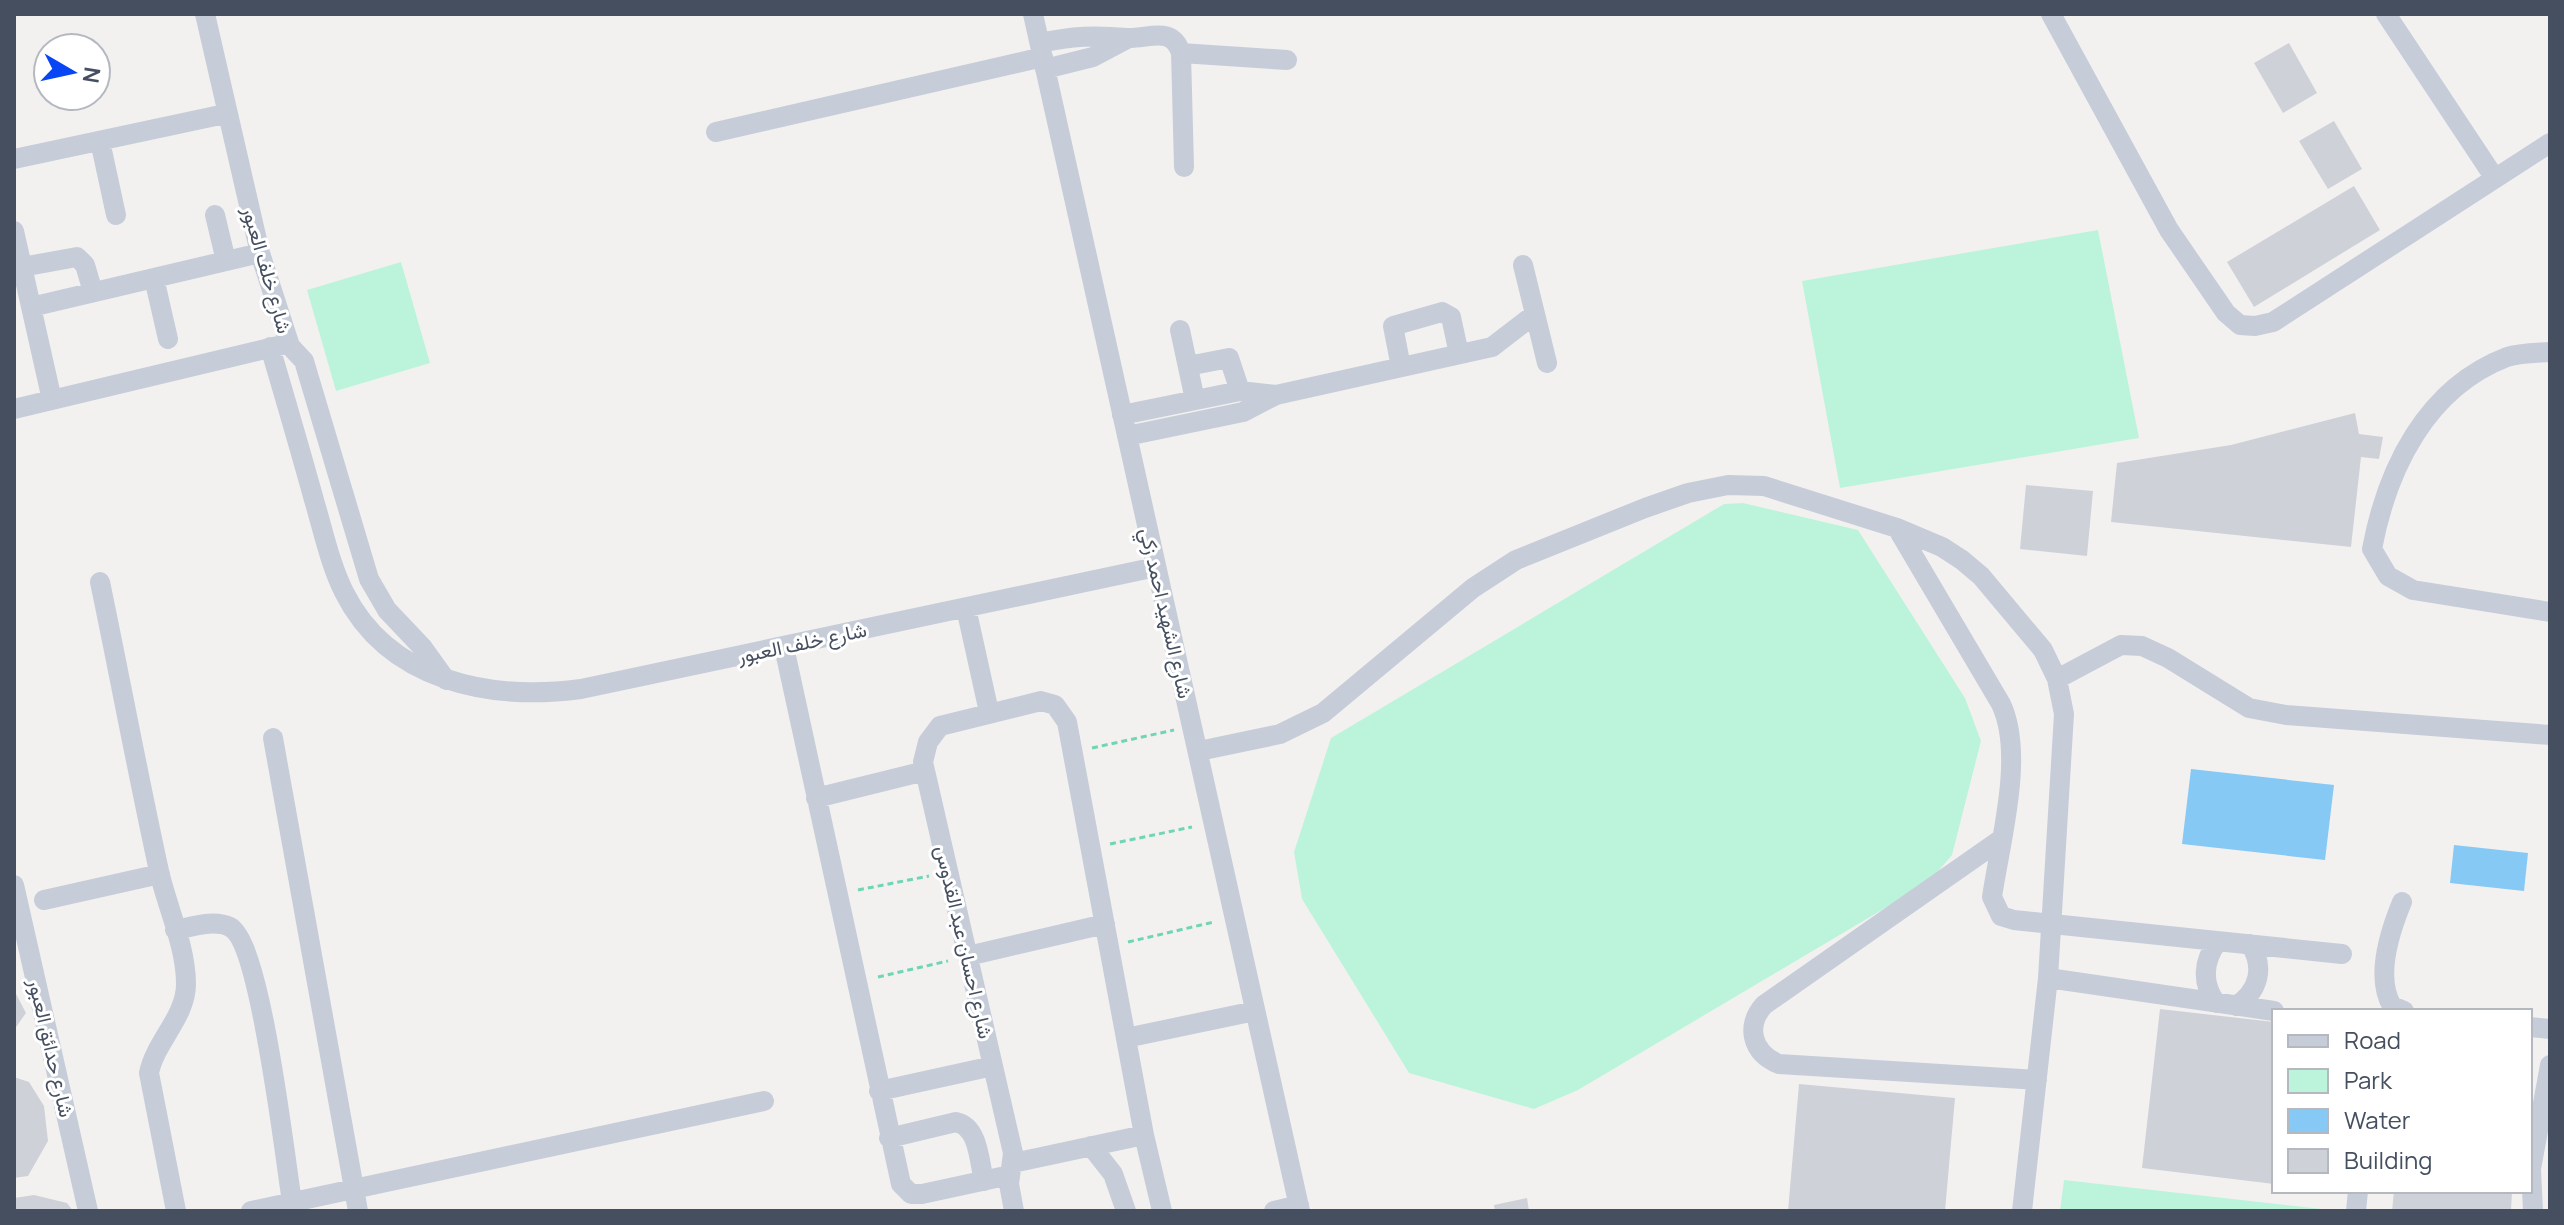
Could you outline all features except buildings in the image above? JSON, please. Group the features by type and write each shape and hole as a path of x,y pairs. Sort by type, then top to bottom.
{"street":[{"name":"شارع خلف العبور","path":"205,14 225,114 280,347 343,590 358,615 385,646 420,669 446,680 496,690 564,691 1156,567"},
{"name":"شارع الشهيد احمد زكي","path":"1033,14 1299,1208"},
{"path":"2051,14 2169,230 2226,313 2240,325 2273,322 2550,143"},
{"path":"2386,14 2494,177"},
{"path":"716,132 1042,56 1088,34 1129,38 1168,36 1177,43 1181,53 1184,167"},
{"path":"1181,53 1287,60"},
{"path":"14,159 225,114"},
{"path":"100,141 116,215"},
{"path":"215,215 226,261"},
{"path":"14,231 52,400"},
{"path":"31,307 260,253"},
{"path":"22,267 77,257 85,265 93,292"},
{"path":"1523,265 1547,363"},
{"path":"154,278 168,339"},
{"path":"1401,367 1393,326 1442,312 1451,317 1459,354"},
{"path":"1127,436 1243,412 1276,395 1498,345 1520,323 1535,314"},
{"path":"1180,330 1195,400"},
{"name":"شارع خلف العبور","path":"280,347 304,361 369,579 387,610 423,648 446,680"},
{"path":"14,409 280,347"},
{"path":"2550,352 2509,356 2458,384 2414,431 2380,505 2372,549 2388,576 2413,590 2550,612"},
{"path":"1188,366 1229,358 1240,391"},
{"path":"1122,415 1240,391 1276,395"},
{"path":"1199,751 1246,744 1302,725 1342,700 1473,588 1516,560 1688,493 1728,485 1764,486 1897,528 1942,547 1981,576 2033,637 2057,679 2064,714 2048,978 2022,1211"},
{"path":"1897,528 2007,716 2012,746 1992,897 1997,912 2014,920 2342,954"},
{"path":"100,582 186,987 176,1019 153,1053 149,1073 176,1211"},
{"path":"966,608 989,712"},
{"path":"2057,679 2121,645 2142,646 2168,658 2249,708 2286,715 2550,735"},
{"path":"784,647 901,1184 911,1194 984,1181 1012,1169 1091,1146 1144,1135"},
{"name":"شارع احسان عبد القدوس","path":"1014,1211 1012,1169 993,1066 925,771 924,751 940,726 1034,702 1055,705 1067,722 1073,752"},
{"path":"273,738 358,1211"},
{"path":"1073,752 1144,1135 1162,1211"},
{"path":"816,798 925,771"},
{"path":"2000,840 1764,1005 1754,1020 1754,1038 1762,1055 1779,1064 2037,1080"},
{"path":"44,900 160,874"},
{"name":"شارع حدائق العبور","path":"14,885 88,1211"},
{"path":"2399,1009 2392,1006 2385,990 2392,926 2402,902"},
{"path":"175,930 205,924 230,927 242,939 255,976 292,1202"},
{"path":"968,956 1105,924"},
{"path":"2218,941 2205,967 2207,986 2226,1004"},
{"path":"2226,1004 2250,994 2258,978 2258,960 2250,944"},
{"path":"2048,978 2272,1011"},
{"path":"1126,1038 1255,1011"},
{"path":"2532,1164 2550,1065"},
{"path":"879,1091 993,1066"},
{"path":"251,1211 764,1101"},
{"path":"889,1138 961,1123 973,1134 984,1181"},
{"path":"1091,1146 1113,1174 1126,1211"},
{"path":"2532,1190 2533,1211"},
{"path":"1274,1211 1299,1208"}],"path":[{"path":"1073,752 1192,726"},
{"path":"1090,848 1213,823"},
{"path":"837,895 948,871"},
{"path":"1109,947 1234,917"},
{"path":"856,982 968,956"}],"green space":[{"path":"2098,230 2139,438 1840,488 1802,281"},
{"path":"401,262 430,363 336,391 307,290"},
{"path":"1743,503 1858,530 1965,698 1981,741 1952,855 1929,882 1578,1090 1534,1109 1409,1073 1302,899 1294,852 1331,738 1724,504"},
{"path":"2064,1180 2331,1210 2331,1211 2060,1211"}],"water":[{"path":"2191,769 2334,785 2325,860 2182,844"},
{"path":"2454,845 2528,853 2524,891 2450,883"}]}
